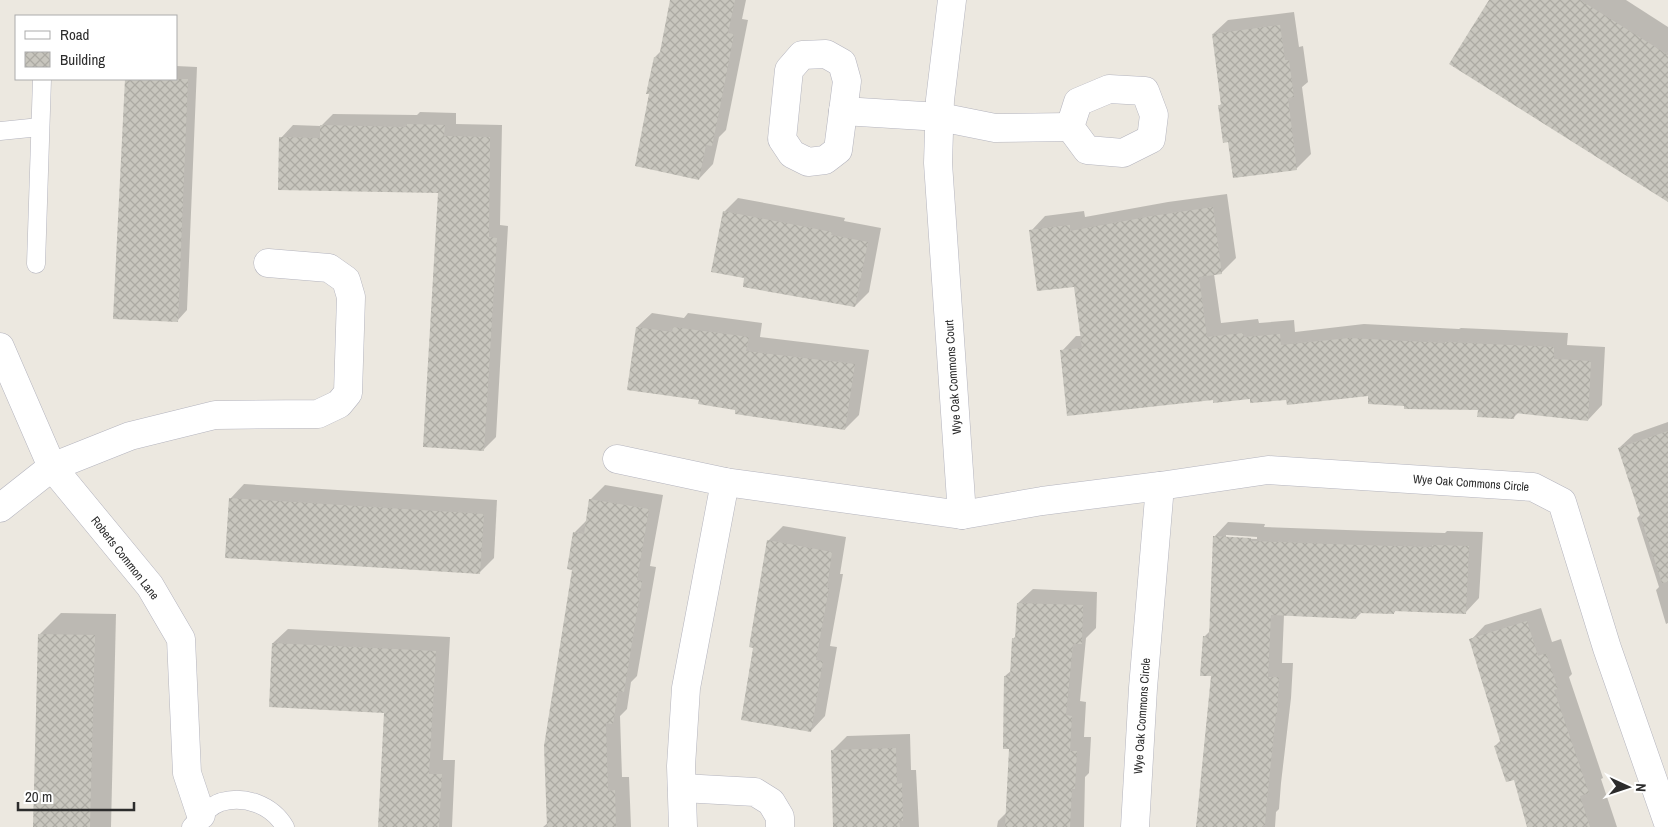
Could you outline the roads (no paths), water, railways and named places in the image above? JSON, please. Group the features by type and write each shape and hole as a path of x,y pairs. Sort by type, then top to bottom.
{"street":[{"name":"Wye Oak Commons Court","path":"952,0 940,100 938,163 962,515"},
{"path":"842,111 940,118 995,128 1070,127"},
{"path":"0,508 52,467 130,436 214,415 318,414 339,404 348,393 351,297 346,280 329,268 268,263"},
{"name":"Roberts Common Lane","path":"0,347 52,467 150,586 181,639 187,773 196,821"},
{"path":"617,459 725,482 962,515"},
{"name":"Wye Oak Commons Circle","path":"962,515 1042,501 1268,470 1533,487 1562,502 1607,648 1668,823"},
{"path":"683,827 681,766 686,688 725,482"},
{"name":"Wye Oak Commons Circle","path":"1135,827 1143,688 1160,486"},
{"path":"682,788 755,792 771,802 780,817 780,827"}],"lane":[{"path":"36,264 42,80"},
{"path":"0,131 40,127"},
{"path":"196,821 219,802 241,800 262,805 279,818 285,827"}]}
